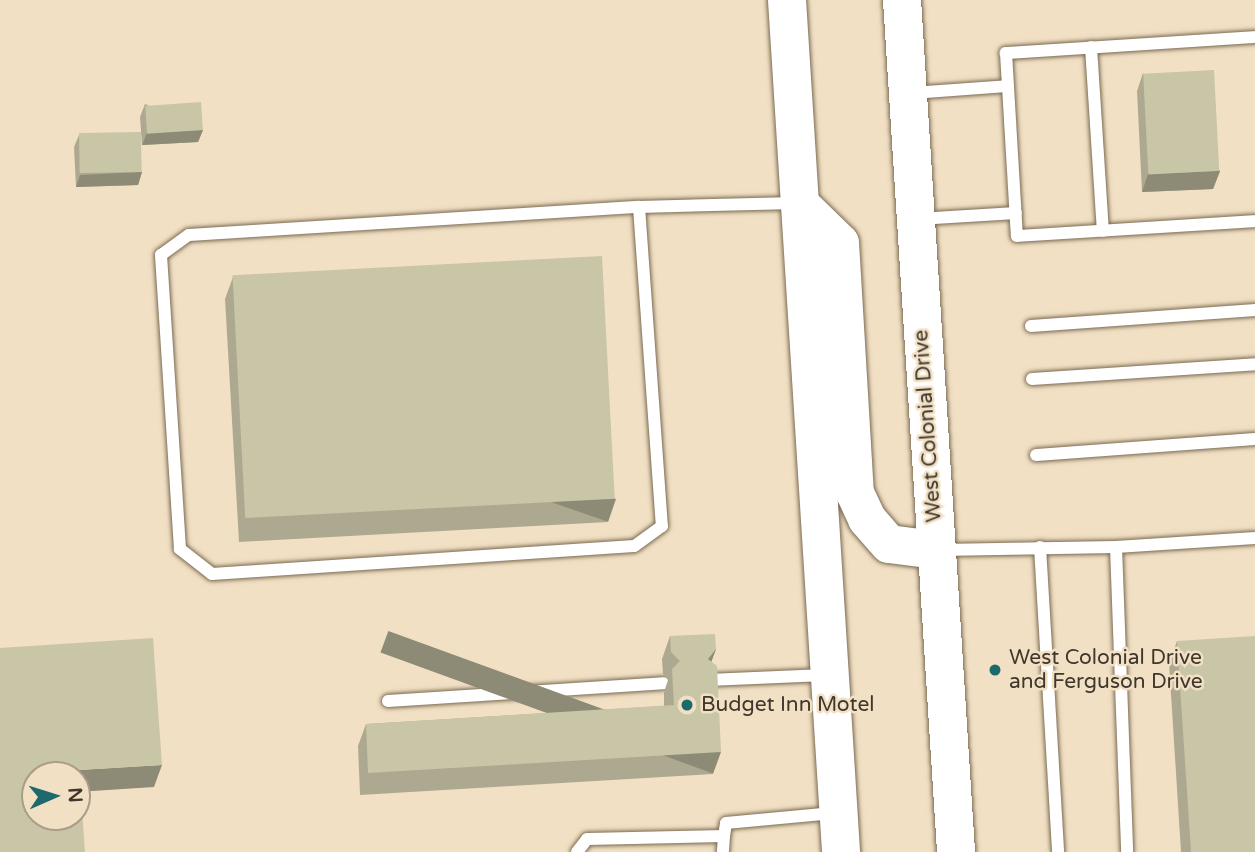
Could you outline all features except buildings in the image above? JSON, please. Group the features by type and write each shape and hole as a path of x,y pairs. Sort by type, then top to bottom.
{"highway":[{"path":"787,0 841,852"},
{"path":"880,0 903,18"},
{"name":"West Colonial Drive","path":"903,18 956,852"},
{"path":"799,203 839,243 855,493 867,519 889,544 936,550"}],"lane":[{"path":"1255,37 1006,52 1017,236 1255,221"},
{"path":"1091,47 1103,231"},
{"path":"908,93 1008,86"},
{"path":"639,207 662,526 634,546 212,575 180,549 161,255 190,235 639,207 799,203"},
{"path":"915,219 1016,213"},
{"path":"1031,326 1255,310"},
{"path":"1032,379 1255,364"},
{"path":"1036,455 1255,439"},
{"path":"936,550 1115,547 1255,538"},
{"path":"1040,547 1058,852"},
{"path":"1115,547 1127,852"},
{"path":"708,680 829,675"},
{"path":"388,701 663,683"},
{"path":"723,852 726,823 838,813"},
{"path":"577,852 587,839 724,836"}],"place":[{"name":"West Colonial Drive and Ferguson Drive","path":"995,670"},
{"name":"Budget Inn Motel","path":"687,705"}]}
